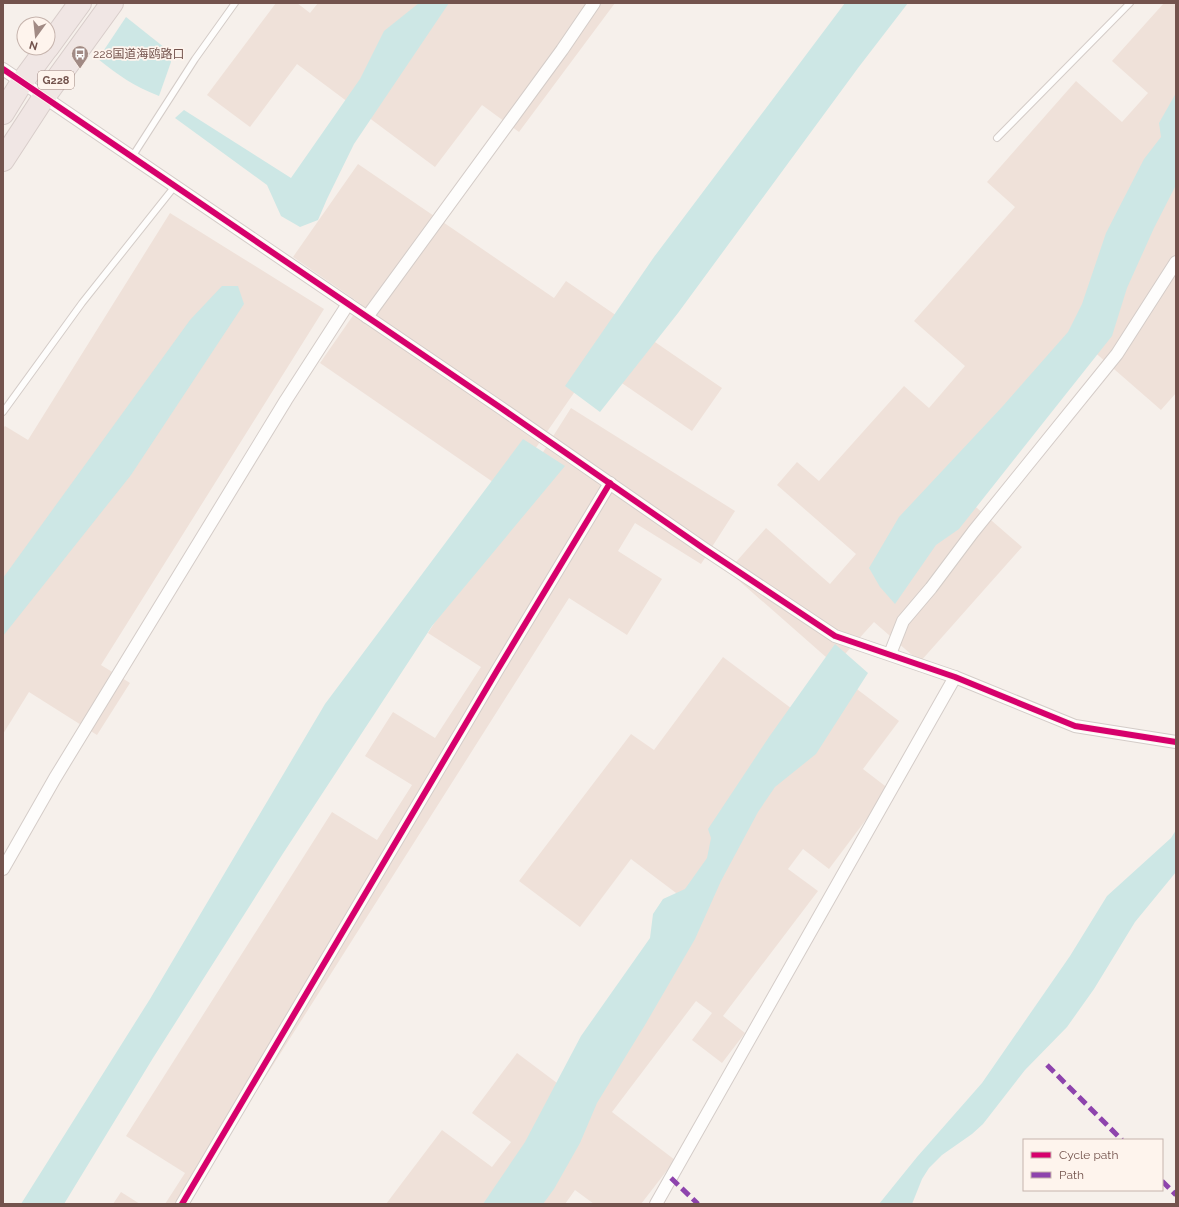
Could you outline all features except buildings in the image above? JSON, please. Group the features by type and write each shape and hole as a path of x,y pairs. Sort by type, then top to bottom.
{"highway":[{"name":"G228","path":"56,37 80,3"},
{"name":"G228","path":"3,160 44,97 112,3"},
{"name":"G228","path":"3,113 22,82 42,56"}],"street":[{"path":"367,317 562,50 594,3"},
{"path":"3,69 703,548 835,636 955,677 1075,726 1176,742"},
{"path":"890,654 903,621 931,588 973,532 1117,354 1176,262"},
{"path":"3,869 55,778 286,400 348,304"},
{"path":"182,1204 498,669 610,483"},
{"path":"656,1204 955,677"}],"lane":[{"path":"132,157 195,60 236,3"},
{"path":"997,138 1130,3"},
{"path":"3,412 82,303 175,186"}],"shaded area":[{"path":"276,3 297,3 310,13 318,3 615,3 519,132 482,105 435,167 297,64 250,127 207,95"},
{"path":"1164,3 1176,3 1176,393 1161,410 1091,349 962,495 1022,547 920,662 874,622 835,665 728,571 766,528 830,584 856,554 777,485 797,462 819,481 904,386 929,408 965,366 914,321 1015,207 987,182 1076,81 1122,122 1148,93 1112,61"},
{"path":"358,164 554,298 566,281 722,388 692,431 594,364 506,491 320,363 361,304 293,257"},
{"path":"170,213 324,309 101,665 130,683 97,735 29,692 3,734 3,428 5,426 28,440"},
{"path":"571,408 735,511 701,564 635,523 618,551 662,579 627,635 569,598 185,1204 165,1204 185,1173 126,1136 332,812 377,840 412,785 365,756 393,712 435,738 481,667 428,633"},
{"path":"723,657 808,721 841,677 899,721 863,769 889,789 829,869 803,849 788,869 818,891 723,1016 745,1033 722,1063 692,1040 712,1013 696,1001 612,1112 675,1160 641,1204 594,1204 575,1190 565,1204 386,1204 442,1130 492,1167 511,1142 472,1113 517,1053 561,1086 696,908 631,859 580,927 519,881 631,734 654,750"},
{"path":"121,1192 140,1204 113,1204"}],"water":[{"path":"419,3 449,3 354,144 318,220 300,227 281,216 267,185 175,118 184,110 291,178 360,79 384,31"},
{"path":"845,3 908,3 858,68 678,313 600,412 565,386 654,257"},
{"path":"126,17 170,52 171,62 159,96 127,80 98,59"},
{"path":"1176,93 1176,185 1154,228 1127,288 1112,336 959,529 936,545 895,604 880,587 869,568 899,517 1002,407 1068,332 1082,304 1106,233 1144,159 1161,137 1159,123"},
{"path":"222,286 238,286 244,304 131,475 3,636 3,578 190,320"},
{"path":"523,439 565,466 432,626 282,855 153,1058 64,1204 21,1204 150,999 325,704"},
{"path":"835,644 868,673 816,754 775,787 758,812 721,881 695,939 597,1103 580,1143 554,1189 543,1204 483,1204 525,1142 581,1036 650,938 653,914 663,899 685,889 707,858 711,838 708,829 769,737"},
{"path":"1176,830 1176,872 1135,922 1094,989 1067,1027 1025,1070 983,1124 972,1134 942,1155 929,1168 922,1179 912,1204 879,1204 917,1157 982,1083 1070,956 1107,896 1171,838"}],"marked path":[{"path":"1047,1065 1121,1139"},
{"path":"671,1178 698,1204"},
{"path":"1163,1182 1176,1195"}],"cycle path":[{"path":"3,69 501,408 703,548 835,636 955,677 1075,726 1176,742"},
{"path":"182,1204 498,669 610,483"}],"place":[{"name":"228国道海鸥路口","path":"80,69"}]}
